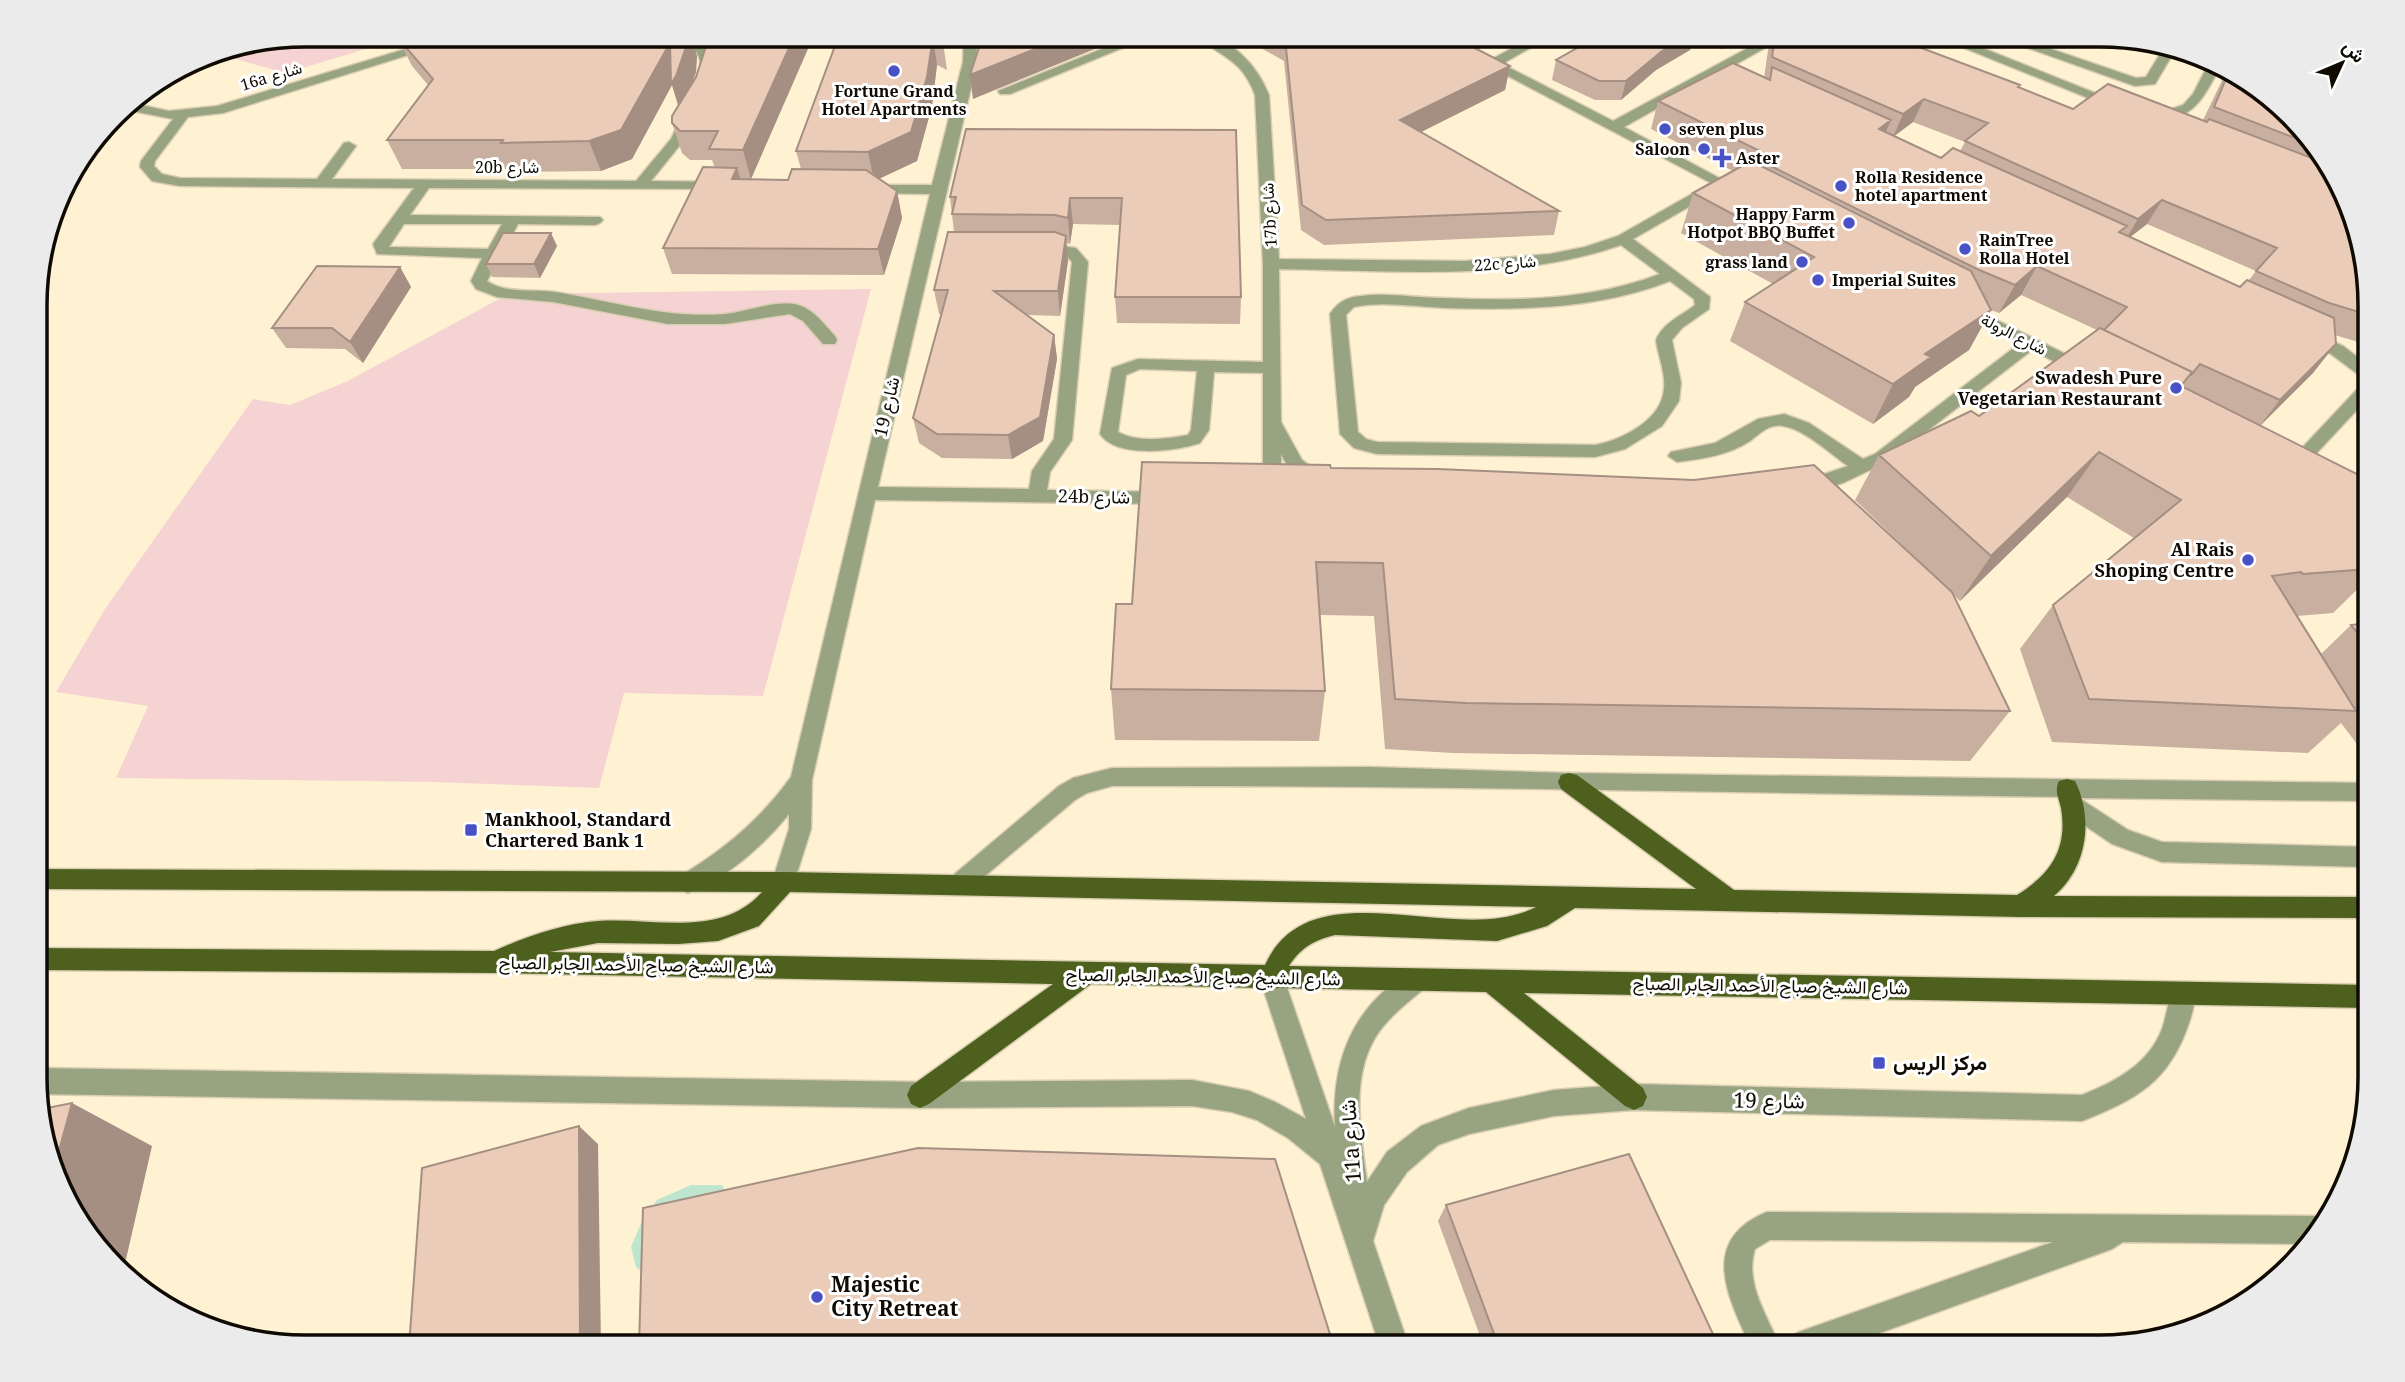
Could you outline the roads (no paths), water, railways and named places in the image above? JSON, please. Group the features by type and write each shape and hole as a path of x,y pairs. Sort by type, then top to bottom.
{"main road":[{"path":"1569,782 1729,900"},
{"path":"2020,906 2044,893 2061,875 2071,854 2076,830 2070,796"},
{"path":"47,878 784,882 2020,906 2358,908"},
{"path":"495,962 534,946 573,935 720,930 736,926 764,907 784,882"},
{"path":"1272,979 1279,958 1292,941 1312,929 1335,924 1497,930 1539,918 1573,896"},
{"name":"شارع الشيخ صباح الأحمد الجابر الصباح","path":"47,960 495,962 1272,979 2358,997"},
{"path":"920,1095 1086,974"},
{"path":"1490,981 1634,1097"}],"street":[{"name":"16a شارع","path":"138,109 157,114 183,114 234,105 426,47"},
{"path":"640,184 677,140 700,91 709,61 702,47"},
{"name":"شارع 19","path":"784,882 800,829 801,780 924,248 970,62 970,47"},
{"path":"1004,91 1117,47"},
{"name":"17b شارع","path":"1221,47 1242,61 1258,83 1262,96 1271,264 1271,500"},
{"path":"1459,47 1759,202"},
{"path":"1492,64 1524,47"},
{"path":"1613,127 1760,47"},
{"path":"1969,47 2173,127"},
{"path":"2032,47 2135,82 2150,81 2165,56"},
{"path":"2142,112 2166,114 2188,109 2210,72"},
{"path":"1710,75 1739,79"},
{"name":"20b شارع","path":"183,114 148,160 147,167 157,178 180,183 734,186"},
{"path":"666,184 676,157 677,140"},
{"path":"320,184 349,146"},
{"name":"22c شارع","path":"1271,264 1508,265 1570,256 1623,239 1722,183"},
{"path":"425,184 381,244 382,251 492,254"},
{"path":"857,188 939,190"},
{"path":"400,219 595,220"},
{"path":"513,219 479,281 489,290 552,297 668,319 725,319 778,309 793,309 809,317 830,340"},
{"path":"1623,239 1698,293 1704,302 1703,306 1675,324 1666,334 1664,340 1673,387 1668,407 1625,443 1595,451 1388,448 1360,444 1349,434 1338,314 1349,303 1363,300 1457,303 1580,301 1631,292 1672,275"},
{"path":"924,248 947,248"},
{"path":"1021,248 1065,249 1076,254 1080,262 1063,440 1041,471 1037,496"},
{"name":"شارع الرولة","path":"1944,298 2104,381"},
{"path":"2296,330 2337,350 2358,366"},
{"path":"1787,491 1837,479 1863,468 1897,447 2031,343"},
{"path":"1206,366 1200,430 1194,439 1180,443 1126,443 1110,434 1116,377 1123,368 1138,364 1206,366 1273,368"},
{"path":"2287,474 2358,399"},
{"path":"1677,456 1717,449 1735,442 1764,423 1782,420 1801,427 1863,468"},
{"name":"17b شارع","path":"1273,422 1295,464 1312,477 1334,483"},
{"name":"24b شارع","path":"867,492 1189,498"},
{"path":"958,885 1067,793 1081,785 1104,778 1370,776 2070,796 2358,792"},
{"name":"شارع 19","path":"688,883 744,847 773,818 801,780"},
{"path":"2070,796 2120,837 2162,852 2358,857"},
{"name":"11a شارع","path":"1272,979 1391,1335"},
{"name":"11a شارع","path":"1359,1242 1346,1099 1352,1063 1366,1030 1388,1004 1416,980"},
{"name":"شارع 19","path":"1359,1242 1372,1198 1397,1162 1430,1135 1469,1121 1554,1103 1634,1097 2081,1108 2115,1096 2143,1077 2164,1054 2178,1026 2183,994"},
{"path":"47,1080 920,1095 1192,1093 1250,1103 1278,1115 1304,1131 1329,1154"},
{"path":"1761,1335 1743,1295 1737,1265 1745,1240 1767,1226 2308,1230"},
{"path":"1833,1335 2127,1230"}],"place":[{"name":"Fortune Grand Hotel Apartments","path":"894,71"},
{"name":"seven plus","path":"1665,129"},
{"name":"Saloon","path":"1704,149"},
{"name":"Aster","path":"1722,158"},
{"name":"Rolla Residence hotel apartment","path":"1841,186"},
{"name":"Happy Farm Hotpot BBQ Buffet","path":"1849,223"},
{"name":"RainTree Rolla Hotel","path":"1965,249"},
{"name":"grass land","path":"1802,262"},
{"name":"Imperial Suites","path":"1818,280"},
{"name":"Swadesh Pure Vegetarian Restaurant","path":"2176,388"},
{"name":"Al Rais Shoping Centre","path":"2248,560"},
{"name":"Mankhool, Standard Chartered Bank 1","path":"471,830"},
{"name":"مركز الريس","path":"1879,1063"},
{"name":"Majestic City Retreat","path":"817,1297"}]}
